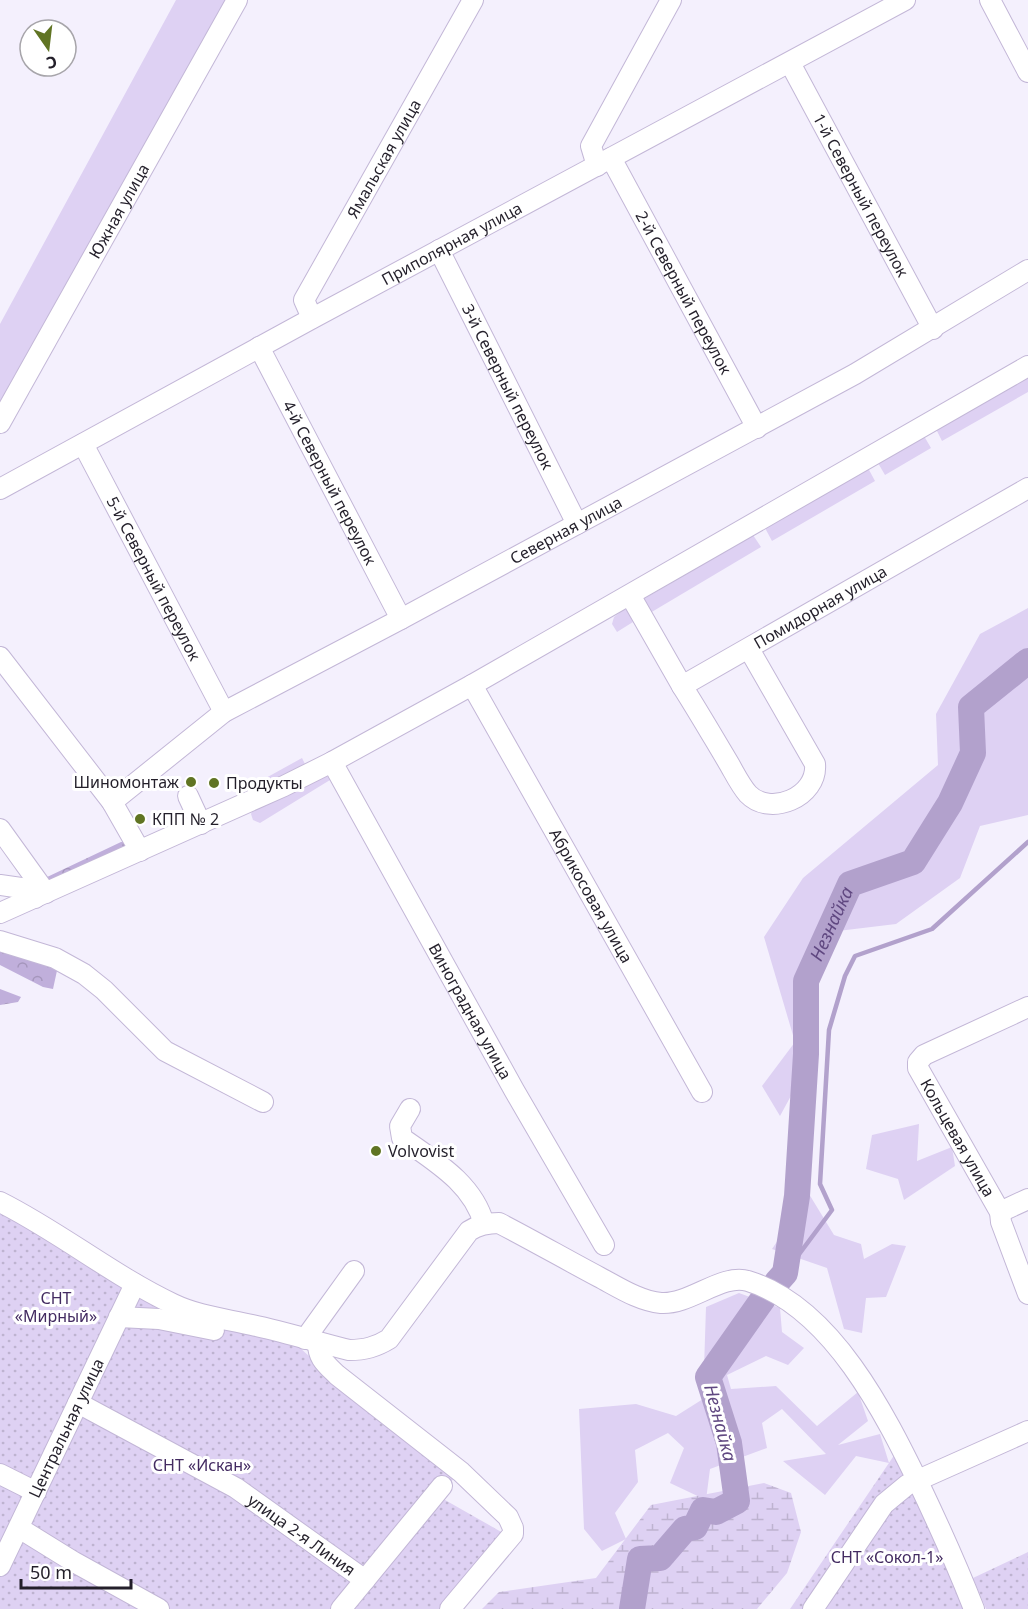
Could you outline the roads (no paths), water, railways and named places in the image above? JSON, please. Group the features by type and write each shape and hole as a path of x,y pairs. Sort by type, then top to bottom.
{"street":[{"name":"Южная улица","path":"0,423 237,0"},
{"name":"Ямальская улица","path":"312,318 304,300 473,0"},
{"path":"604,162 591,146 671,0"},
{"name":"Приполярная улица","path":"0,489 312,318 905,0"},
{"path":"990,0 1028,72"},
{"name":"1-й Северный переулок","path":"790,63 933,329"},
{"name":"2-й Северный переулок","path":"604,162 757,428"},
{"name":"3-й Северный переулок","path":"439,250 577,524"},
{"name":"Северная улица","path":"112,802 224,712 757,428 933,329 1028,270"},
{"name":"4-й Северный переулок","path":"259,347 401,619"},
{"path":"0,913 201,824 335,769 476,692 630,595 1028,366"},
{"name":"5-й Северный переулок","path":"83,444 224,712"},
{"name":"Помидорная улица","path":"682,686 1028,488"},
{"path":"630,595 747,793 765,804 778,805 790,801 809,785 814,775 815,764 749,649"},
{"path":"0,657 112,802 140,851"},
{"name":"Абрикосовая улица","path":"476,692 702,1092"},
{"name":"Виноградная улица","path":"335,769 514,1090 604,1245"},
{"path":"188,796 201,824"},
{"path":"0,829 40,895"},
{"path":"0,885 28,890 40,895"},
{"path":"0,941 55,958 84,974 104,990 165,1052 263,1102"},
{"name":"Кольцевая улица","path":"1028,1007 924,1055 918,1062 918,1068 1000,1212 1001,1222 1028,1294"},
{"path":"410,1109 400,1126 402,1138 446,1169 468,1191 482,1214 484,1224"},
{"path":"1000,1212 1028,1199"},
{"path":"0,1202 26,1215 134,1287 187,1310 350,1350 363,1350 378,1346 390,1339 469,1231 484,1224 499,1223 646,1300 674,1303 724,1283 745,1280 765,1288 793,1303 824,1334 863,1380 879,1405 917,1480 951,1552 974,1609"},
{"path":"312,1340 354,1271"},
{"name":"Центральная улица","path":"0,1566 134,1287"},
{"path":"119,1317 159,1319 278,1342"},
{"path":"312,1340 320,1357 337,1375 461,1472 508,1517 513,1534 450,1609"},
{"name":"улица 2-я Линия","path":"78,1404 236,1488 365,1580"},
{"path":"813,1609 885,1504 907,1485 1028,1431"},
{"path":"0,1474 36,1492"},
{"path":"341,1609 442,1486"},
{"path":"19,1528 74,1562 159,1609"}],"waterway":[{"name":"Незнайка","path":"777,1282 785,1273 797,1196 806,1054 806,981 850,884 913,862 950,803 973,753 971,707 1028,661"},
{"name":"Незнайка","path":"785,1273 832,1210 820,1184 829,1030 845,976 855,956 932,929 1028,842"},
{"name":"Незнайка","path":"632,1609 640,1559 660,1558 685,1529 695,1527 703,1510 716,1512 737,1501 729,1443 708,1377 765,1296"}],"place":[{"name":"Шиномонтаж","path":"191,782"},
{"name":"Продукты","path":"214,783"},
{"name":"КПП № 2","path":"140,819"},
{"name":"Volvovist","path":"376,1151"}],"park label":[{"name":"СНТ «Мирный»","path":"56,1307"},
{"name":"СНТ «Искан»","path":"202,1465"},
{"name":"СНТ «Сокол-1»","path":"887,1557"}]}
